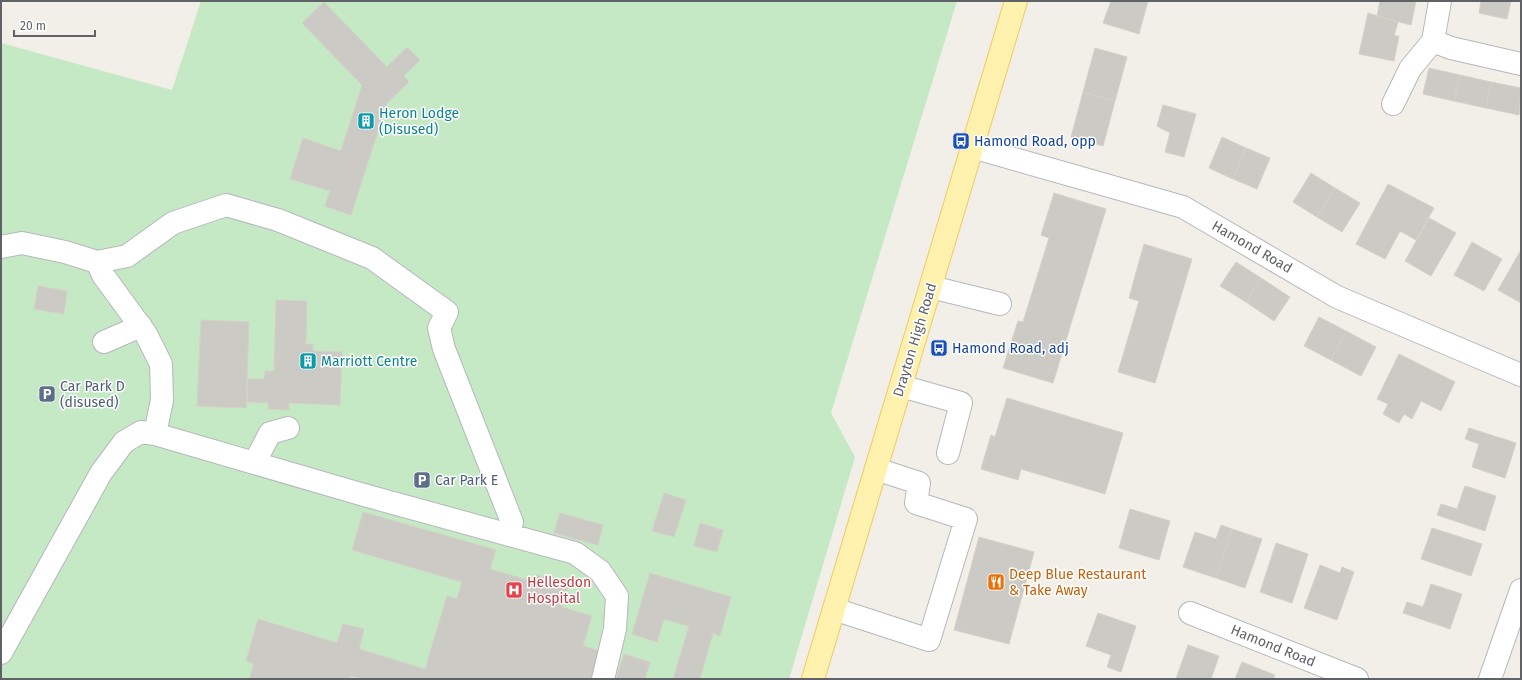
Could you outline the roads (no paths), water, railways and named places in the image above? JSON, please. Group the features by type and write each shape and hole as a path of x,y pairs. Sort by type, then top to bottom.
{"main road":[{"name":"Drayton High Road","path":"813,679 1016,1"}],"street":[{"path":"1393,104 1410,69 1433,41 1440,1"},
{"path":"1433,41 1451,48 1521,64"},
{"name":"Hamond Road","path":"972,148 1183,207 1337,297 1521,375"},
{"path":"1,247 22,243 65,252 97,262 127,256 173,223 226,205 278,220 372,258 447,312 439,328 444,349 512,522 509,535"},
{"path":"97,262 103,275 141,326 161,364 162,400 155,434"},
{"path":"931,288 1000,304"},
{"path":"104,342 141,326"},
{"path":"901,386 961,403 948,453"},
{"path":"255,462 270,433 288,428"},
{"path":"4,642 100,474 124,442 141,432 155,434 364,495 575,553 600,571 617,596 615,629 603,679"},
{"path":"834,609 929,640 964,526 966,519 916,503 919,483 876,469"},
{"path":"1490,679 1521,590"},
{"name":"Hamond Road","path":"1190,613 1357,679"}],"place":[{"name":"Heron Lodge (Disused)","path":"366,121"},
{"name":"Hamond Road, opp","path":"961,141"},
{"name":"Hamond Road, adj","path":"939,348"},
{"name":"Marriott Centre","path":"308,361"},
{"name":"Car Park D (disused)","path":"47,394"},
{"name":"Car Park E","path":"422,480"},
{"name":"Deep Blue Restaurant & Take Away","path":"996,582"},
{"name":"Hellesdon Hospital","path":"514,590"}]}
